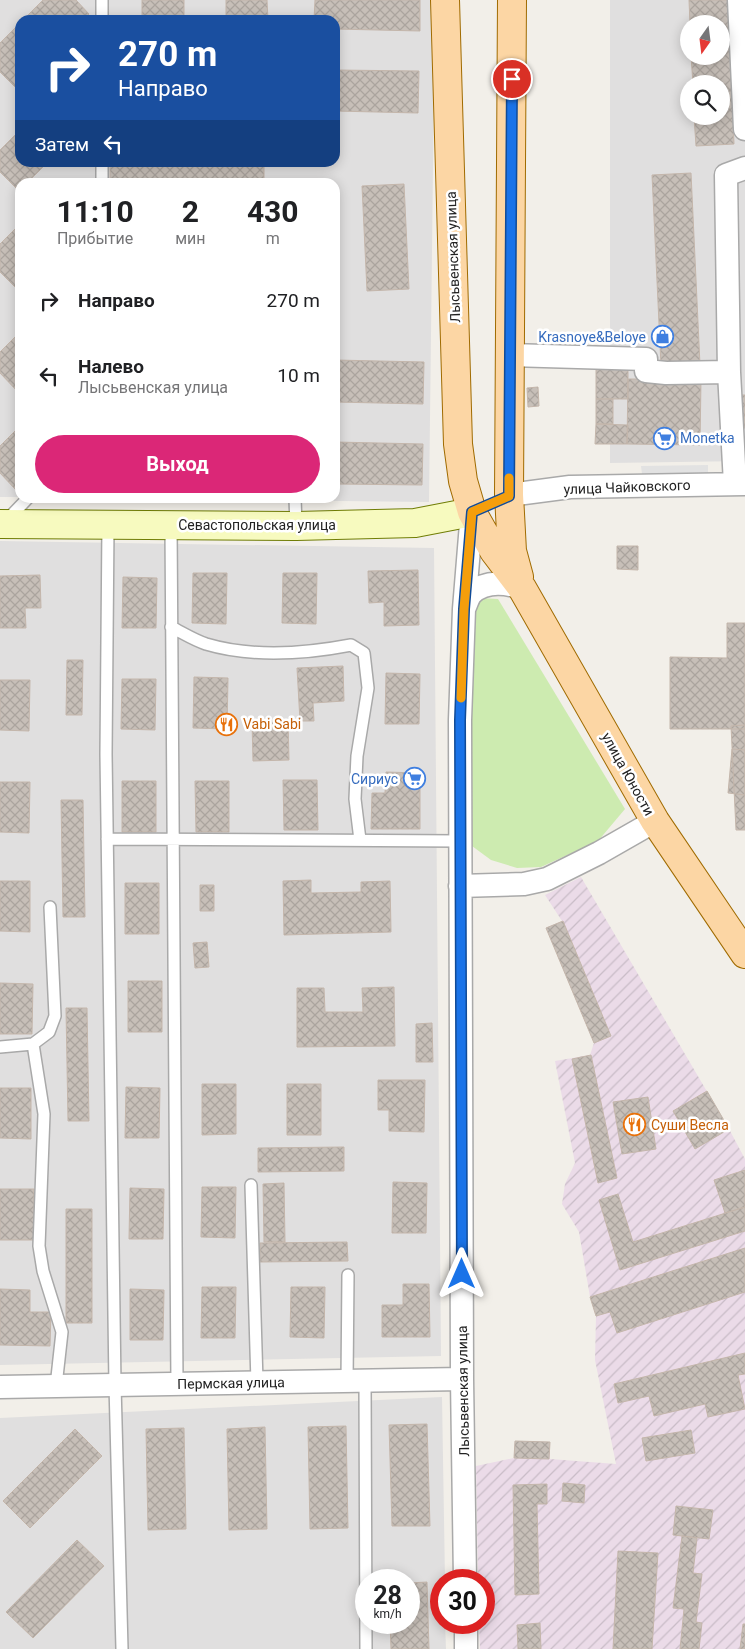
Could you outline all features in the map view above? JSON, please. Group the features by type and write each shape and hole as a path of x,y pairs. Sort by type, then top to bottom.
{"main road":[{"name":"Лысьвенская улица","path":"445,0 458,444 463,481 472,512 494,551 522,588"},
{"path":"512,0 509,496 512,551 522,588"},
{"name":"Севастопольская улица","path":"472,512 509,496"},
{"name":"улица Юности","path":"522,588 654,821 745,954"}],"street":[{"path":"739,0 745,129"},
{"path":"740,484 728,372 726,175 745,168"},
{"path":"510,355 646,359 646,371 666,373 728,372"},
{"name":"улица Чайковского","path":"509,496 570,487 740,484"},
{"name":"Севастопольская улица","path":"2,524 296,526 415,523 472,512"},
{"name":"Лысьвенская улица","path":"465,1569 462,1379 460,720 464,609 472,512"},
{"path":"464,609 471,595 481,587 494,584 508,584 522,588"},
{"path":"460,886 524,884 547,879 599,853 654,821"},
{"name":"Пермская улица","path":"0,1386 462,1379"},
{"path":"466,1634 466,1649"}],"lane":[{"path":"102,0 102,15"},
{"path":"2,524 23,503"},
{"path":"295,503 296,526"},
{"path":"108,525 107,839 115,1385 122,1649"},
{"path":"171,526 177,1384"},
{"path":"171,627 204,643 232,650 270,653 315,652 351,645 364,653 368,688 357,756 355,800 360,840"},
{"path":"107,839 460,841"},
{"path":"0,1047 33,1044 49,1032 55,1016 50,908"},
{"path":"33,1044 44,1114 39,1246 43,1271 62,1332 56,1386"},
{"path":"251,1185 257,1382"},
{"path":"348,1275 356,1381 366,1649"}],"shaded area":[{"path":"0,0 435,0 429,502 340,501 340,178 15,178 15,497 0,497"},
{"path":"610,0 745,0 745,461 610,463"},
{"path":"708,465 708,482 643,482 641,466"},
{"path":"0,541 434,548 441,1356 0,1365"},
{"path":"581,877 745,1159 745,1649 480,1649 479,1634 495,1634 495,1569 478,1569 476,1466 514,1458 515,1441 550,1442 550,1459 616,1464 595,1360 596,1316 590,1297 579,1232 562,1204 565,1184 575,1163 555,1061 590,1055 594,1043 546,928 562,921 545,895"},
{"path":"442,1397 445,1569 430,1569 430,1634 445,1634 446,1649 0,1649 0,1418"}],"green space":[{"path":"479,598 498,599 625,809 598,841 541,867 517,868 491,860 472,846 471,612"}],"building":[{"path":"43,0 76,0 89,14 88,15 28,15"},
{"path":"142,0 184,0 184,15 142,15"},
{"path":"226,0 267,0 268,15 226,15"},
{"path":"315,0 420,0 420,31 340,29 340,15 314,15"},
{"path":"689,0 728,0 729,15 690,15"},
{"path":"15,28 15,87 0,72 0,43"},
{"path":"730,48 734,144 696,146 695,125 730,125 730,75 692,75 692,65 730,65"},
{"path":"340,70 419,71 418,113 340,111"},
{"path":"15,135 15,167 43,167 32,178 15,178 15,187 0,172 0,150"},
{"path":"110,167 264,167 264,178 110,178"},
{"path":"691,173 700,365 661,366 652,175"},
{"path":"404,184 409,289 367,291 362,186"},
{"path":"15,229 15,287 0,272 0,244"},
{"path":"15,337 15,389 0,373 0,352"},
{"path":"340,360 424,362 423,404 340,402"},
{"path":"596,369 628,369 628,399 596,399"},
{"path":"628,379 701,379 700,445 627,444"},
{"path":"538,387 539,406 528,407 527,388"},
{"path":"735,395 745,395 745,428 735,428"},
{"path":"596,399 613,399 613,424 596,424"},
{"path":"596,424 628,425 627,444 595,444"},
{"path":"15,431 15,489 0,473 0,446"},
{"path":"340,442 423,444 422,485 340,484"},
{"path":"617,546 638,546 638,570 617,569"},
{"path":"418,570 419,625 384,626 384,602 369,603 368,571"},
{"path":"193,573 227,573 226,624 192,623"},
{"path":"283,573 317,573 316,624 282,623"},
{"path":"40,575 41,608 25,608 26,628 0,628 0,576"},
{"path":"123,577 157,578 156,628 122,628"},
{"path":"727,623 745,623 745,729 670,729 670,657 727,658"},
{"path":"67,660 83,660 82,715 66,715"},
{"path":"343,666 344,701 313,703 314,721 300,721 297,668"},
{"path":"386,673 420,674 419,724 385,724"},
{"path":"194,677 228,678 227,729 193,728"},
{"path":"122,679 156,679 155,730 121,729"},
{"path":"0,680 30,680 29,731 0,730"},
{"path":"288,720 289,760 253,761 252,722"},
{"path":"745,725 745,830 736,830 731,726"},
{"path":"732,749 745,750 745,795 728,793"},
{"path":"386,772 420,773 420,829 371,829 372,793 385,793"},
{"path":"283,780 317,780 318,830 284,830"},
{"path":"122,781 156,781 156,832 122,832"},
{"path":"195,781 229,781 229,832 196,832"},
{"path":"0,782 30,782 29,833 0,832"},
{"path":"61,800 83,800 85,917 63,917"},
{"path":"311,880 311,893 361,892 361,882 390,881 391,932 284,935 283,881"},
{"path":"0,881 30,881 30,932 0,931"},
{"path":"125,883 159,883 159,934 125,934"},
{"path":"200,885 214,885 214,911 200,911"},
{"path":"563,921 611,1036 594,1043 546,928"},
{"path":"207,942 209,967 195,968 193,943"},
{"path":"128,981 162,981 162,1032 128,1032"},
{"path":"0,983 33,984 32,1034 0,1034"},
{"path":"394,987 395,1046 297,1047 297,988 324,988 325,1012 363,1012 362,988"},
{"path":"66,1008 87,1008 89,1121 68,1121"},
{"path":"432,1023 433,1062 416,1062 416,1024"},
{"path":"591,1055 617,1178 598,1183 572,1059"},
{"path":"378,1080 425,1080 424,1132 389,1131 389,1110 378,1110"},
{"path":"202,1084 236,1084 236,1134 202,1135"},
{"path":"287,1084 321,1084 321,1135 287,1135"},
{"path":"126,1087 160,1088 159,1138 125,1138"},
{"path":"0,1088 31,1088 31,1139 0,1138"},
{"path":"707,1091 729,1129 695,1149 673,1111"},
{"name":"Суши Весла","path":"648,1097 656,1149 622,1154 613,1102"},
{"path":"344,1147 344,1171 258,1172 258,1148"},
{"path":"745,1170 745,1207 725,1213 714,1180"},
{"path":"393,1182 427,1183 426,1233 392,1233"},
{"path":"284,1183 285,1242 264,1242 263,1184"},
{"path":"202,1187 236,1187 235,1238 201,1237"},
{"path":"130,1188 164,1189 163,1239 129,1239"},
{"path":"0,1189 34,1189 34,1240 0,1240"},
{"path":"618,1194 633,1242 745,1207 745,1231 620,1270 599,1200"},
{"path":"66,1209 92,1209 92,1323 66,1323"},
{"path":"347,1242 348,1261 260,1262 260,1243"},
{"path":"745,1248 745,1292 617,1333 610,1312 596,1316 590,1297"},
{"path":"403,1284 429,1284 430,1337 382,1337 382,1305 403,1305"},
{"path":"202,1287 236,1287 235,1338 201,1338"},
{"path":"291,1287 325,1287 324,1338 290,1337"},
{"path":"0,1289 30,1290 30,1312 51,1312 50,1346 0,1345"},
{"path":"130,1289 164,1290 163,1340 130,1340"},
{"path":"745,1353 745,1374 738,1375 745,1409 708,1417 705,1404 654,1416 649,1396 618,1403 614,1384"},
{"path":"427,1424 430,1526 392,1526 389,1425"},
{"path":"346,1426 348,1528 310,1529 308,1427"},
{"path":"265,1427 267,1529 229,1530 227,1429"},
{"path":"184,1428 186,1529 148,1530 146,1429"},
{"path":"75,1429 102,1456 30,1528 3,1501"},
{"path":"691,1430 695,1453 646,1461 642,1438"},
{"path":"515,1441 550,1442 549,1459 514,1458"},
{"path":"563,1483 585,1485 584,1503 562,1501"},
{"path":"547,1484 547,1504 537,1504 539,1594 515,1595 513,1485"},
{"path":"676,1506 713,1510 709,1539 673,1535"},
{"path":"682,1536 697,1538 693,1573 702,1574 696,1622 702,1623 699,1649 680,1649 684,1609 673,1608"},
{"path":"77,1540 104,1566 33,1638 6,1612"},
{"path":"618,1551 658,1553 652,1649 613,1649"},
{"path":"420,1582 427,1582 429,1649 391,1649 390,1634 420,1634"},
{"path":"540,1623 541,1649 518,1649 517,1625"},
{"path":"743,1624 745,1624 745,1649 740,1649"}],"slow traffic":[{"path":"461,698 464,609 472,512 509,496 509,478"}],"place":[{"name":"Krasnoye&Beloye","path":"662,337"},
{"name":"Monetka","path":"664,438"},
{"name":"Vabi Sabi","path":"227,724"},
{"name":"Сириус","path":"414,779"},
{"name":"Суши Весла","path":"635,1125"}],"route":[{"path":"462,1274 460,720 464,609 472,512 509,496 512,79"}]}
